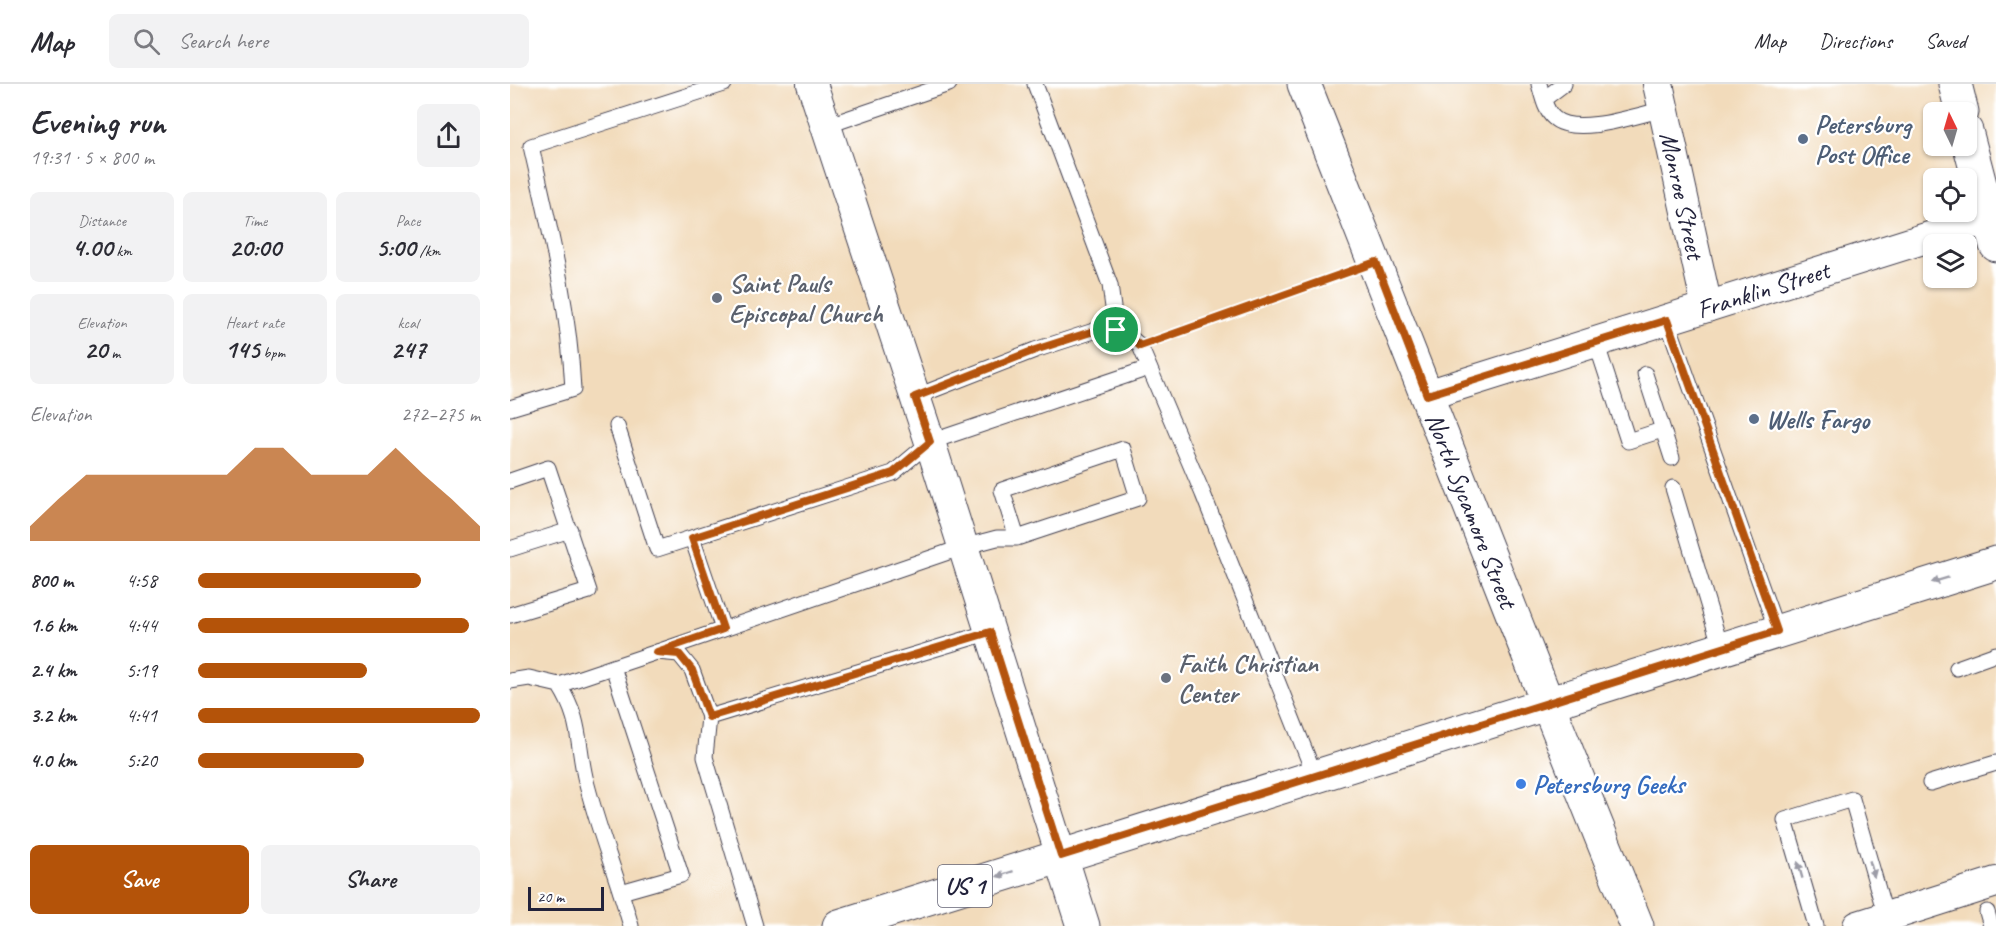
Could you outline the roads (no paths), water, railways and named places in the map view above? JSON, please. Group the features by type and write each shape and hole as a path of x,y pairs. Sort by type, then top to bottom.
{"main road":[{"name":"North Sycamore Street","path":"1304,84 1376,262 1546,702 1637,926"},
{"path":"1954,84 1959,102"},
{"path":"1973,156 1994,227"},
{"name":"US 1","path":"860,923 1061,856 1546,702 1996,563"},
{"path":"1061,856 1083,926"}],"street":[{"path":"812,84 930,442 1061,856"},
{"name":"Monroe Street","path":"1661,96 1707,308"},
{"name":"Franklin Street","path":"1427,395 1707,308 1994,227"},
{"path":"1858,926 1996,882"}],"lane":[{"path":"510,408 573,389 571,352 557,261 531,146 724,84"},
{"path":"826,126 949,84"},
{"path":"1035,84 1110,285 1116,330"},
{"path":"1539,84 1552,117 1566,126 1585,126 1661,96"},
{"path":"1544,99 1564,84"},
{"path":"1667,320 1777,631"},
{"path":"915,397 1035,350 1100,329 1116,330 1130,337 1140,346 1315,776"},
{"path":"1596,342 1628,441 1662,430"},
{"path":"617,426 657,549 893,473 930,442 1149,368"},
{"path":"1644,374 1672,458"},
{"path":"510,681 529,678 559,686 963,547 997,538 1017,538 1138,498 1123,449 1002,490 1017,538"},
{"path":"510,481 548,468 589,591 510,615"},
{"path":"1673,488 1721,648"},
{"path":"510,549 570,530"},
{"path":"692,538 723,629"},
{"path":"709,717 990,632"},
{"path":"657,652 679,654 692,670 709,717 705,757 755,926"},
{"path":"1957,668 1996,654"},
{"path":"613,667 681,874 621,892"},
{"path":"559,686 570,702 579,732 585,776 631,926"},
{"path":"1930,783 1996,763"},
{"path":"1816,926 1785,820 1852,799 1886,917"}],"place":[{"name":"Petersburg Post Office","path":"1803,139"},
{"name":"Saint Pauls Episcopal Church","path":"717,298"},
{"name":"Wells Fargo","path":"1754,419"},
{"name":"Faith Christian Center","path":"1166,678"},
{"name":"Petersburg Geeks","path":"1521,784"}]}
